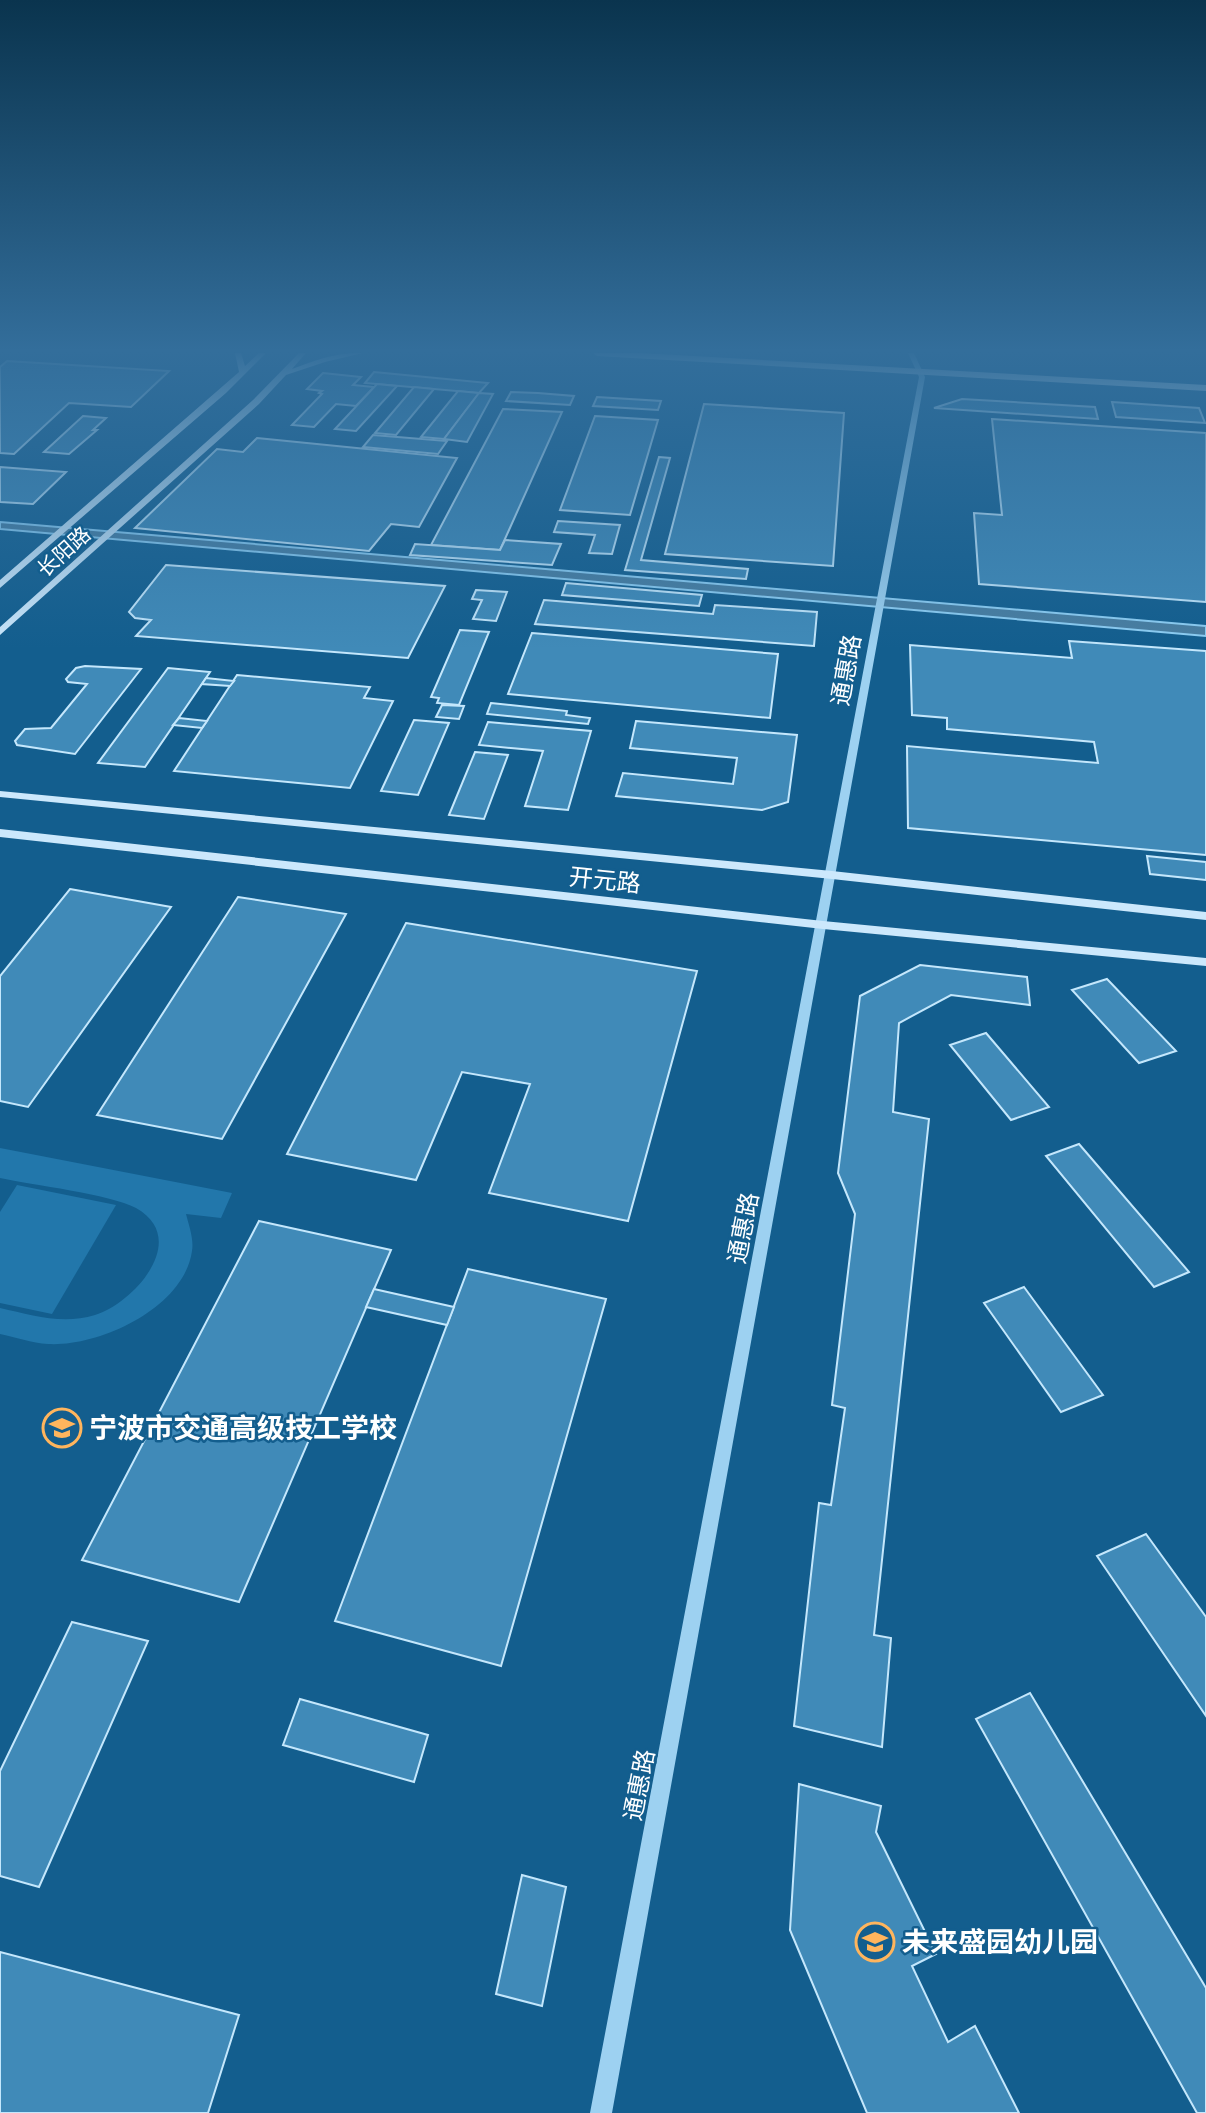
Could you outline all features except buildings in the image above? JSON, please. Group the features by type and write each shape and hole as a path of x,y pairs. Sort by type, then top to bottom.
{"main road":[{"name":"长阳路","path":"0,586 153,452"},
{"name":"长阳路","path":"0,632 202,452"},
{"name":"开元路","path":"0,794 832,875 1206,916"},
{"name":"开元路","path":"0,833 822,925 1206,962"}],"street":[{"name":"通惠路","path":"601,2113 832,875 900,452"}],"shaded area":[{"path":"0,522 1206,626 1206,636 0,529"},
{"path":"0,1148 232,1193 221,1218 186,1214 192,1251 186,1271 173,1290 156,1306 136,1320 91,1339 69,1343 36,1342 0,1334 0,1308 59,1319 95,1315 126,1298 140,1284 151,1269 157,1252 158,1236 152,1221 136,1208 124,1203 90,1194 0,1178"},
{"path":"17,1185 116,1205 52,1314 0,1303 0,1212"}],"place":[{"name":"宁波市交通高级技工学校","path":"62,1428"},
{"name":"未来盛园幼儿园","path":"875,1942"}]}
